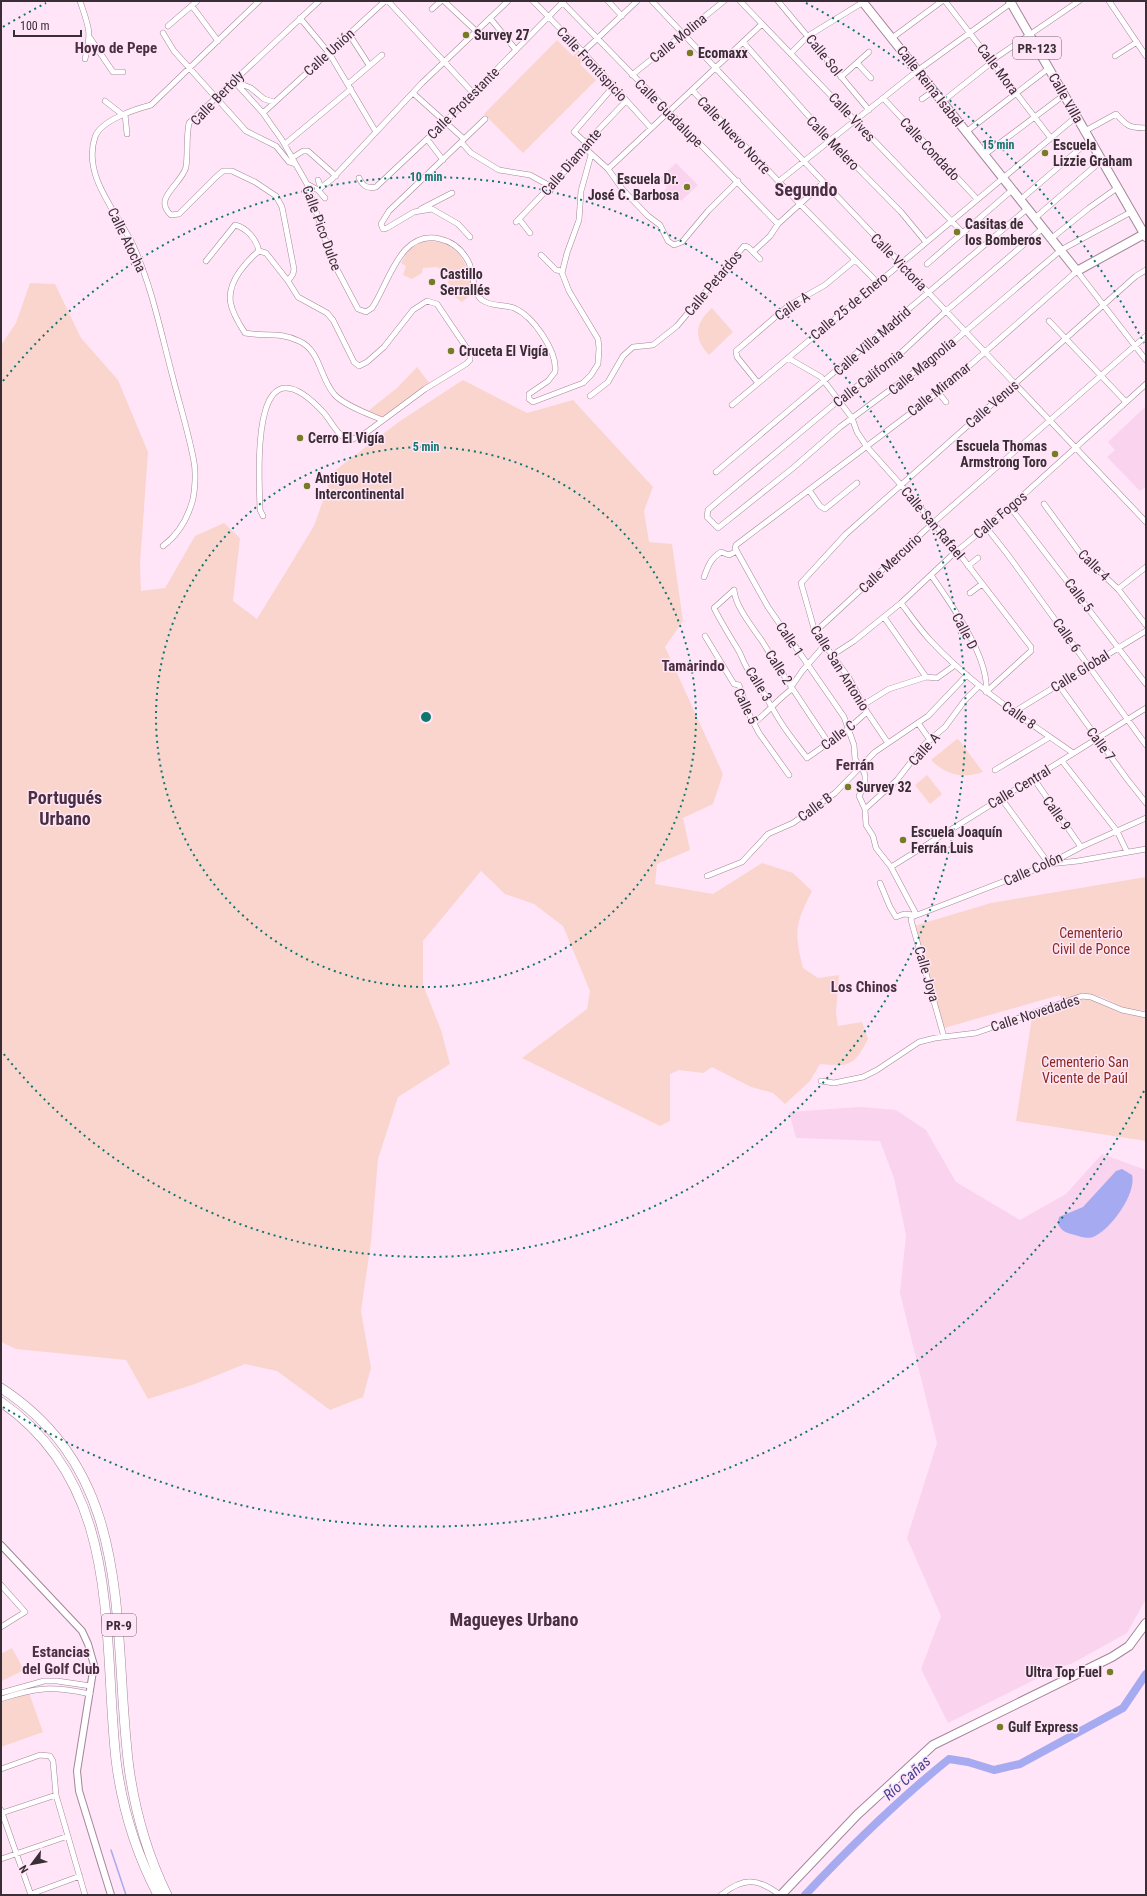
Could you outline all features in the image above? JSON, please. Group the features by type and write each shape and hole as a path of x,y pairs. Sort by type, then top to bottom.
{"highway":[{"name":"PR-9","path":"1,1388 30,1409 61,1443 83,1476 99,1514 108,1546 115,1593 131,1781 146,1839 167,1895"},
{"name":"PR-9","path":"1,1402 32,1427 51,1448 72,1481 88,1519 98,1554 107,1620 116,1753 123,1800 138,1853 158,1895"}],"main road":[{"name":"Calle Reina Isabel","path":"863,1 1077,271"},
{"name":"Calle Villa","path":"1010,2 1145,234"},
{"name":"Calle Miramar","path":"1077,271 1145,234"},
{"path":"781,1895 861,1812 932,1745 1112,1657 1129,1646 1146,1623"}],"street":[{"path":"80,1 89,28 90,38 84,59"},
{"path":"168,26 197,1"},
{"name":"Calle Atocha","path":"163,546 175,536 183,526 193,498 194,464 150,290 132,245 103,192 94,170 93,150 96,136 102,128 124,114 135,109 152,105 259,1"},
{"name":"Calle Bertoly","path":"288,281 293,274 294,268 282,207 276,196 256,182 232,170 223,171 179,214 171,215 164,205 166,196 184,173 186,167 187,134 189,123 319,1"},
{"name":"Calle Unión","path":"263,113 385,1"},
{"path":"388,1 473,93"},
{"path":"432,9 441,1"},
{"path":"444,1 476,30"},
{"path":"319,189 336,176 413,93 476,30 508,1"},
{"name":"Calle Frontispicio","path":"533,1 583,52 651,128"},
{"path":"608,1 622,16"},
{"path":"583,52 637,1"},
{"name":"Calle Victoria","path":"652,1 803,162 1016,383 1075,448 1146,521"},
{"name":"Calle Molina","path":"632,75 724,1"},
{"name":"Calle Vives","path":"740,1 963,233"},
{"name":"Calle Sol","path":"778,1 869,110"},
{"path":"791,53 808,36 863,1"},
{"path":"892,38 942,1"},
{"name":"Calle Mora","path":"945,1 1050,137"},
{"path":"942,102 992,62 1079,1"},
{"path":"1109,1 1146,56"},
{"name":"Calle Protestante","path":"359,178 365,187 376,187 427,140 563,2"},
{"name":"Calle Guadalupe","path":"563,2 632,75 778,224"},
{"path":"778,182 884,99 917,71 1010,2"},
{"path":"192,6 218,41"},
{"path":"300,18 328,53 376,132"},
{"path":"490,18 516,50"},
{"path":"608,169 762,24"},
{"path":"163,33 170,47 246,131 276,146 289,162 296,164"},
{"path":"349,34 369,65"},
{"path":"90,38 113,72 123,72"},
{"name":"Calle Melero","path":"743,42 830,140 901,212 925,241"},
{"path":"1115,56 1137,42"},
{"path":"842,77 869,52"},
{"path":"348,84 382,55"},
{"path":"857,63 871,78"},
{"path":"966,132 1049,68"},
{"path":"234,80 251,88 264,99 274,102"},
{"name":"Calle Pico Dulce","path":"234,80 263,113 285,144 307,184 332,260 357,307 362,311 368,311 372,308 403,252 411,243 421,238 431,237 446,240 457,247 470,264 476,292 480,298 488,303 513,308 525,315 539,330 556,366 554,374 548,381 529,394 528,397 531,401 543,399 583,383 591,376 598,364 600,348 598,339 569,291 562,271"},
{"path":"613,86 574,132 586,146 591,156 608,169 623,190 648,216 660,225 668,241 674,245 682,242 708,211 738,182"},
{"path":"285,144 351,89"},
{"name":"Calle Nuevo Norte","path":"692,90 778,182 877,282"},
{"path":"922,99 933,91"},
{"path":"413,93 445,122 471,153 499,170 530,175 550,186"},
{"path":"984,155 1064,95"},
{"name":"Calle Condado","path":"884,99 977,199"},
{"path":"105,101 124,114 127,134"},
{"name":"Calle Diamante","path":"530,233 518,220 626,101"},
{"path":"1085,131 1116,114 1126,125 1132,128 1146,128"},
{"name":"Calle 25 de Enero","path":"732,405 925,241 1076,116"},
{"path":"452,193 440,198 387,228 383,229 381,227 381,224 389,211 485,119"},
{"path":"427,140 443,160"},
{"path":"1020,200 1090,140"},
{"path":"292,158 303,151 308,151 336,176"},
{"path":"542,255 550,266 556,270 562,271 579,220 581,190 591,156"},
{"path":"1035,218 1102,161"},
{"path":"318,180 319,189 325,198"},
{"name":"Calle Petardos","path":"590,396 608,382 625,354 633,347 653,345 672,330 703,296 744,246 747,246 753,252 770,236 778,224 823,183"},
{"path":"307,184 319,189"},
{"path":"1052,238 1089,208 1117,188"},
{"path":"927,264 1012,190"},
{"path":"419,211 432,209 440,212 458,224 470,237"},
{"name":"Calle Villa Madrid","path":"716,472 1027,209"},
{"name":"Calle Magnolia","path":"718,528 852,418 924,366 1061,250 1131,212"},
{"path":"206,261 235,225 242,227 251,236 257,243 259,251"},
{"name":"Calle California","path":"718,528 707,517 708,510 840,400 903,351 946,311 1043,228"},
{"path":"263,516 260,510 259,442 261,423 271,397 276,392 286,388 298,390 322,411 342,436 349,440 363,435 425,389 466,364 470,360 470,353 437,304 427,301 413,310 384,347 367,362 359,366 354,362 333,320 327,313 298,297 288,281 266,253 259,251 250,257 232,282 229,291 230,300 238,323 245,333 280,334 301,342 313,353 334,394 382,420"},
{"path":"753,252 760,259"},
{"name":"Calle A","path":"758,383 735,354 737,349 779,314 794,303 825,285 855,260"},
{"path":"1102,306 1136,276 1146,270"},
{"name":"Calle Reina Isabel","path":"1077,271 1102,306 1146,360"},
{"name":"Calle Miramar","path":"736,549 746,536 938,392 1077,271"},
{"name":"Calle Venus","path":"802,588 801,583 846,534 1066,340 1102,306"},
{"path":"1049,321 1126,402"},
{"name":"Calle Mercurio","path":"815,632 933,523 1146,336"},
{"name":"Calle San Rafael","path":"788,358 817,373 825,381 852,418 857,432 866,447 901,485 957,551 1032,649 1023,660 986,692"},
{"name":"Calle Fogos","path":"831,656 901,603 957,551 1010,507 1146,384"},
{"path":"938,392 946,402"},
{"path":"809,490 817,502 825,509 857,483"},
{"name":"Calle 4","path":"1044,504 1080,553 1118,589 1146,625"},
{"name":"Calle 5","path":"1010,507 1146,684"},
{"name":"Calle 6","path":"986,527 1146,745"},
{"path":"704,577 711,561 719,553 721,552 729,555 736,549"},
{"name":"Calle 1","path":"736,549 768,607 844,717 854,745 855,759 864,772 866,781 859,796 865,810"},
{"path":"968,566 978,558"},
{"path":"1118,589 1146,568"},
{"name":"Calle D","path":"932,574 955,611 975,648 984,669 987,683 986,692"},
{"path":"970,593 982,584"},
{"name":"Calle San Antonio","path":"802,588 815,632 831,656 849,678 867,712 888,743"},
{"name":"Calle 3","path":"734,590 714,608 750,672 756,679 760,689 773,706 780,721 807,758"},
{"name":"Calle 2","path":"734,590 736,598 747,619 828,742"},
{"path":"901,603 929,639 957,666"},
{"path":"884,617 926,677"},
{"name":"Calle Global","path":"1014,712 1146,631"},
{"name":"Calle 5","path":"706,636 734,684 739,685 749,714 754,723 789,775"},
{"path":"754,723 792,688 807,665 824,646"},
{"name":"Calle 8","path":"957,666 986,692 1073,753"},
{"name":"Calle C","path":"863,705 889,689 926,677 934,679 957,666"},
{"name":"Calle B","path":"708,876 742,862 768,834 793,823 824,801 842,787 860,766 875,752 928,716 967,675"},
{"name":"Calle 7","path":"1058,684 1097,739 1146,803"},
{"name":"Calle A","path":"865,810 897,780 930,740 945,727 965,700 979,686"},
{"name":"Calle Central","path":"891,867 1146,708"},
{"name":"Calle C","path":"807,758 848,729 867,712"},
{"path":"918,723 930,740"},
{"path":"995,770 1050,737"},
{"path":"1062,761 1117,831 1127,852"},
{"name":"Calle 9","path":"1034,779 1082,847"},
{"path":"1001,798 1049,864 1078,862 1146,849"},
{"path":"865,810 866,825 873,836 876,848 891,867 915,914"},
{"name":"Calle Colón","path":"880,883 896,917 904,914 915,914 978,893 1049,864 1082,847 1146,818"},
{"name":"Calle Joya","path":"915,914 911,920 944,1037"},
{"name":"Calle Novedades","path":"821,1081 834,1083 863,1077 877,1070 915,1044 935,1038 976,1033 1082,996 1091,997 1122,1010 1146,1015"},
{"path":"1,1545 82,1631 88,1644 94,1665 77,1771 80,1791 111,1895"},
{"path":"1,1585 25,1612 1,1626"},
{"path":"1,1693 44,1681 57,1681 91,1686"},
{"path":"1,1699 28,1690 39,1689 70,1690 90,1694"},
{"path":"1,1769 40,1755 50,1756 53,1761 56,1795 85,1895"},
{"path":"56,1795 2,1812 31,1894 80,1876"},
{"path":"1,1859 68,1836"},
{"path":"721,1895 741,1883 751,1882 766,1884 781,1895"}],"shaded area":[{"path":"676,163 698,185 681,201 674,193 670,197 664,191 667,187 659,179"},
{"path":"1146,406 1146,487 1140,491 1107,457 1115,450 1108,442"},
{"path":"860,1107 896,1110 926,1130 956,1182 1020,1220 1066,1194 1102,1154 1146,1170 1146,1599 1127,1633 1073,1663 1054,1670 948,1723 921,1669 941,1616 907,1538 937,1443 900,1293 906,1235 894,1178 880,1141 796,1138 789,1112"}],"green space":[{"path":"557,40 573,56 578,51 585,59 580,64 596,80 523,153 484,114"},
{"path":"424,241 436,241 446,244 460,255 465,263 474,292 462,302 455,297 453,292 454,288 448,283 449,277 444,276 444,271 437,267 423,268 422,273 412,279 403,275 406,266 401,263 403,259 413,247"},
{"path":"30,283 55,284 81,338 118,380 148,452 140,564 141,591 165,588 195,536 224,523 240,538 233,601 257,619 314,526 333,472 400,421 463,380 527,413 573,400 653,487 644,511 649,542 672,544 683,621 665,647 723,774 713,804 683,818 690,850 657,864 655,884 713,894 762,863 793,873 812,891 802,912 798,928 798,945 803,968 818,978 839,975 836,1013 838,1026 862,1022 868,1039 859,1055 850,1063 845,1065 820,1064 810,1081 785,1104 773,1093 751,1087 712,1067 703,1073 679,1070 670,1074 670,1121 660,1126 522,1058 587,1009 590,991 563,926 534,904 505,894 481,871 423,941 423,985 441,1030 450,1064 398,1097 378,1159 371,1242 361,1311 371,1368 363,1397 330,1410 277,1371 245,1364 195,1384 148,1399 126,1360 16,1349 1,1342 1,345 16,323"},
{"path":"712,308 733,332 709,355 700,343 698,331 702,319"},
{"path":"417,367 430,384 385,418 381,418 368,411 397,388"},
{"path":"957,739 983,772 969,775 955,774 943,769 931,760"},
{"path":"927,775 942,794 930,804 915,785"},
{"name":"Cementerio Civil de Ponce","path":"1146,877 1146,1011 1126,1009 1102,997 1083,994 1062,1002 1060,995 944,1028 914,926 991,903"},
{"name":"Cementerio San Vicente de Paúl","path":"1084,998 1100,1002 1118,1012 1146,1017 1146,1141 1016,1121 1032,1017"},
{"path":"12,1648 24,1670 2,1681 1,1654"},
{"path":"29,1693 43,1732 1,1747 1,1703"}],"water":[{"path":"1122,1169 1132,1175 1130,1191 1121,1210 1107,1227 1100,1233 1088,1238 1070,1234 1061,1229 1058,1224 1059,1217 1083,1207 1116,1171"}],"waterway":[{"name":"Río Cañas","path":"805,1895 875,1824 949,1759 968,1762 994,1770 1020,1764 1123,1708 1146,1674"},
{"path":"111,1850 126,1895"}],"place":[{"name":"Survey 27","path":"466,35"},
{"name":"Ecomaxx","path":"690,53"},
{"name":"Escuela Lizzie Graham","path":"1045,153"},
{"name":"Escuela Dr. José C. Barbosa","path":"687,187"},
{"name":"Casitas de los Bomberos","path":"957,232"},
{"name":"Castillo Serrallés","path":"432,282"},
{"name":"Cruceta El Vigía","path":"451,351"},
{"name":"Cerro El Vigía","path":"300,438"},
{"name":"Escuela Thomas Armstrong Toro","path":"1055,454"},
{"name":"Antiguo Hotel Intercontinental","path":"307,486"},
{"name":"Survey 32","path":"848,787"},
{"name":"Escuela Joaquín Ferrán Luis","path":"903,840"},
{"name":"Ultra Top Fuel","path":"1110,1672"},
{"name":"Gulf Express","path":"1000,1727"}],"district":[{"name":"Hoyo de Pepe","path":"116,48"},
{"name":"Segundo","path":"806,189"},
{"name":"Tamarindo","path":"693,666"},
{"name":"Ferrán","path":"855,765"},
{"name":"Portugués Urbano","path":"65,807"},
{"name":"Los Chinos","path":"864,987"},
{"name":"Magueyes Urbano","path":"514,1619"},
{"name":"Estancias del Golf Club","path":"61,1660"}]}
